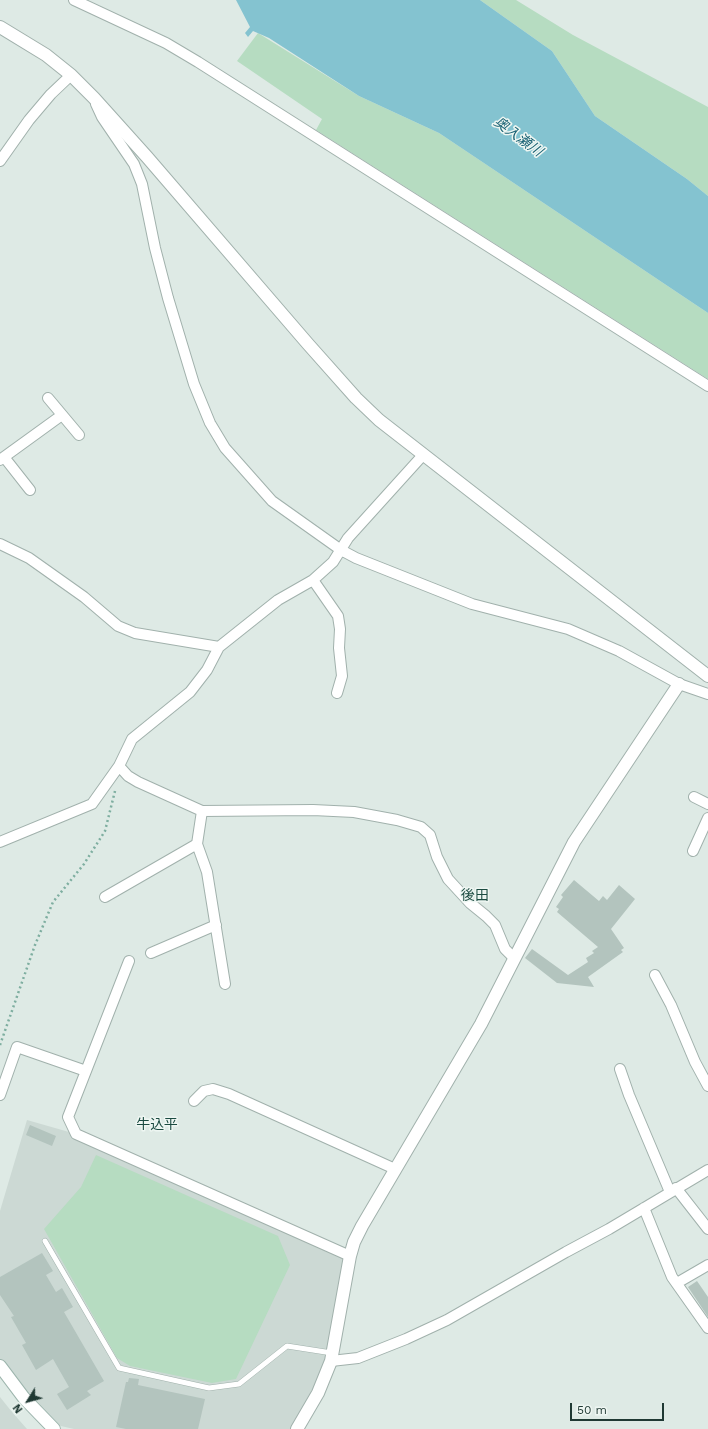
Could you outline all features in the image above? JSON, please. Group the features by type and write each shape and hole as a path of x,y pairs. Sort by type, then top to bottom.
{"street":[{"path":"74,0 166,44 198,62 708,386"},
{"path":"0,27 46,55 71,75 94,98 356,398 378,420 708,676"},
{"path":"0,161 29,120 51,94 71,75"},
{"path":"94,98 102,117 134,164 142,184 155,248 168,298 194,384 210,423 225,448 272,501 341,550 356,558 472,604 568,629 619,651 679,684 708,694"},
{"path":"48,398 79,434"},
{"path":"30,490 2,459 62,415"},
{"path":"0,842 92,804 119,766 132,739 190,692 207,670 219,647 278,600 313,580 333,562 348,538 423,455"},
{"path":"0,544 29,558 84,597 118,626 135,633 219,647"},
{"path":"313,580 338,616 342,676 337,693"},
{"path":"297,1429 318,1393 332,1357 350,1256 354,1242 362,1226 481,1024 574,842 679,684"},
{"path":"119,766 128,776 202,811 313,810 354,812 397,820 422,827 430,835 437,858 448,879 470,903 495,925 505,949 514,958"},
{"path":"694,797 708,804"},
{"path":"202,811 197,844 207,872 225,984"},
{"path":"693,851 708,818"},
{"path":"105,897 197,844"},
{"path":"152,953 216,925"},
{"path":"129,961 68,1117 76,1134 350,1256"},
{"path":"655,975 672,1005 695,1062 708,1086"},
{"path":"0,1096 17,1046 86,1071"},
{"path":"620,1069 632,1102 673,1190 708,1229"},
{"path":"194,1101 204,1091 212,1089 229,1094 395,1169"},
{"path":"332,1357 358,1358 406,1339 447,1320 708,1170"},
{"path":"644,1208 672,1277 708,1328"},
{"path":"677,1284 708,1265"},
{"path":"0,1366 24,1398 54,1429"}],"lane":[{"path":"45,1241 119,1368 209,1388 239,1384 287,1346 332,1357"}],"path":[{"path":"0,1045 35,945 53,902 84,864 105,831 115,791 128,776"}],"shaded area":[{"path":"27,1120 76,1134 350,1256 331,1361 297,1429 74,1429 48,1423 0,1366 0,1211"},
{"path":"0,1397 12,1412 27,1429 0,1429"}],"green space":[{"path":"480,0 516,0 573,35 708,107 708,196 687,179 595,116 552,51"},
{"path":"258,33 359,96 439,133 708,313 708,379 316,130 322,119 237,61"},
{"path":"96,1155 278,1236 290,1265 236,1379 212,1383 130,1366 117,1358 44,1229 81,1187"}],"water":[{"name":"奥入瀬川","path":"236,0 480,0 552,51 595,116 687,179 708,196 708,313 439,133 359,96 269,38 253,31 248,37 245,33 250,27"}],"building":[{"path":"574,880 599,901 603,896 607,900 619,885 635,899 611,929 624,948 621,950 623,952 588,977 594,987 557,983 525,958 532,949 568,975 588,962 586,958 594,953 592,951 598,947 557,912 559,909 556,907 563,897 561,895"},
{"path":"30,1125 56,1136 52,1146 26,1135"},
{"path":"42,1253 53,1271 46,1275 56,1292 62,1288 73,1307 64,1312 104,1381 87,1391 91,1395 67,1410 57,1394 69,1387 53,1359 36,1370 22,1345 26,1343 11,1317 14,1316 0,1295 0,1277"},
{"path":"697,1281 708,1297 708,1317 688,1287"},
{"path":"129,1378 139,1379 138,1385 205,1399 198,1429 126,1429 116,1427 126,1382 128,1382"}],"district":[{"name":"後田","path":"475,896"},
{"name":"牛込平","path":"157,1125"}]}
